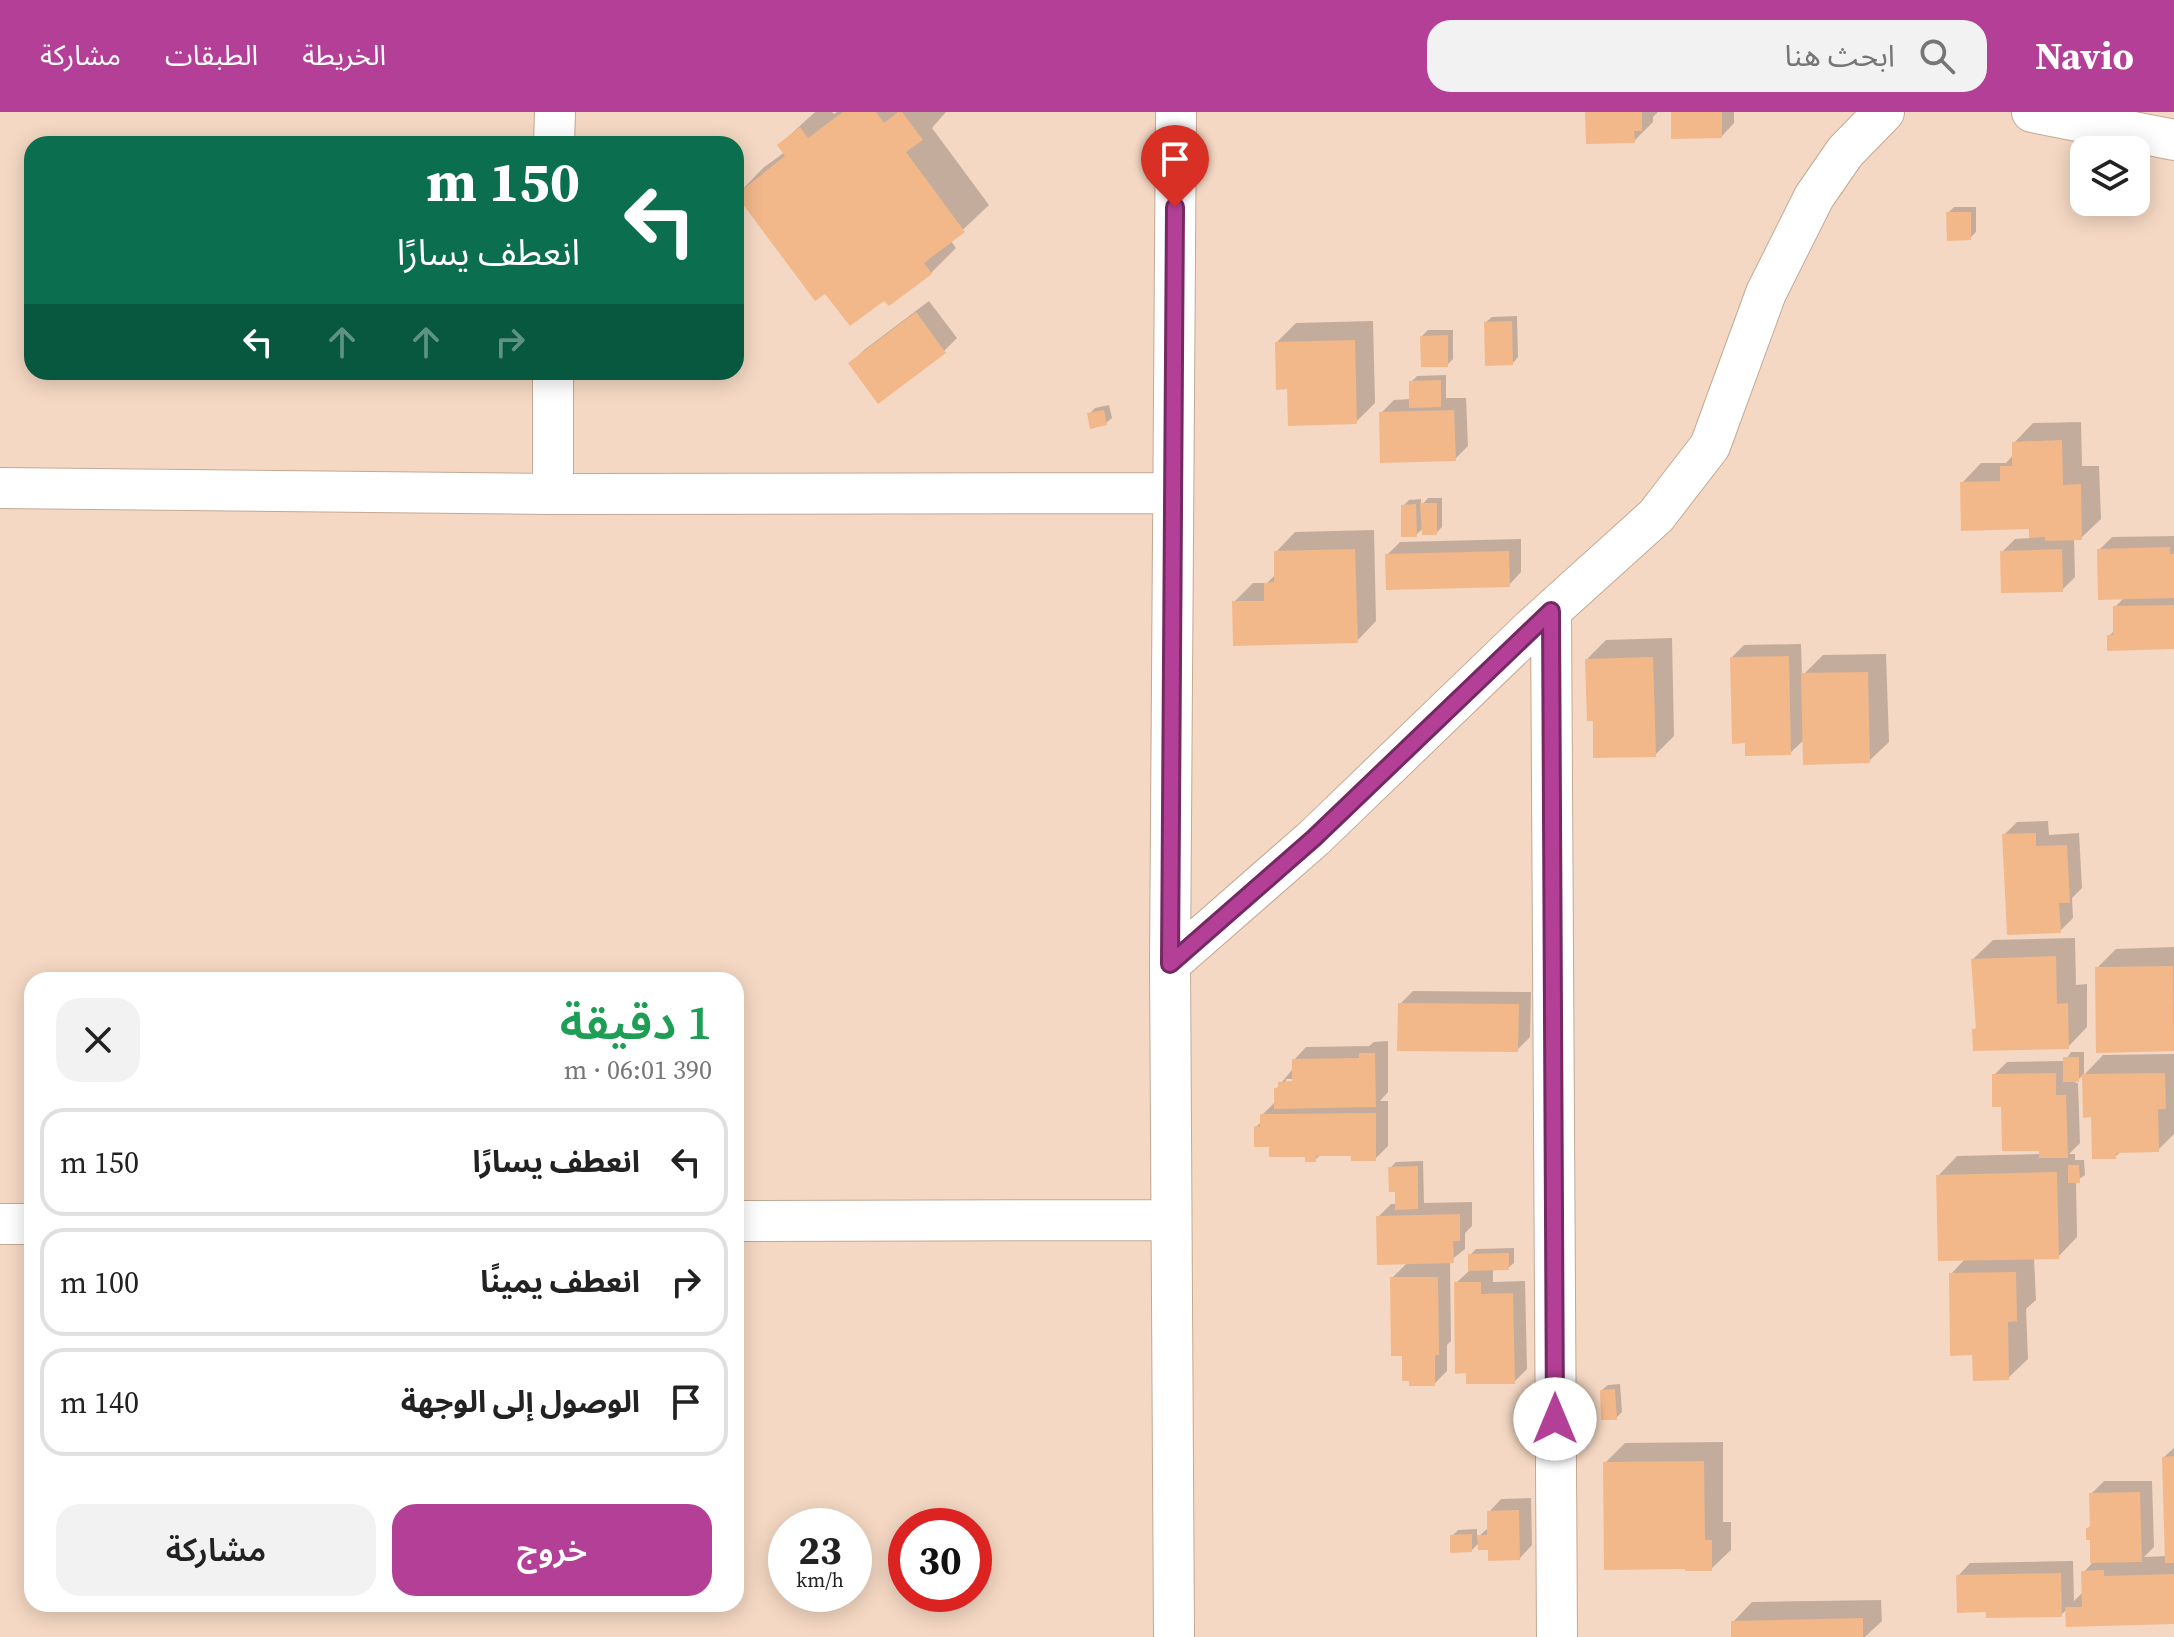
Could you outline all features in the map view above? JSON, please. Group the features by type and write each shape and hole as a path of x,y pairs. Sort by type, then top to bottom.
{"street":[{"path":"554,136 555,112"},
{"path":"1174,1637 1170,964 1176,112"},
{"path":"1170,964 1314,838 1551,611 1656,516 1710,446 1766,293 1814,197 1845,152 1884,112"},
{"path":"2032,112 2174,140"},
{"path":"553,380 553,494"},
{"path":"0,488 553,494 1173,493"},
{"path":"1551,611 1557,1637"},
{"path":"744,1221 1171,1220"},
{"path":"0,1224 24,1224"}],"building":[{"path":"843,112 876,112 884,123 902,112 923,140 906,152 965,232 924,263 932,274 889,306 884,301 850,326 825,294 815,301 744,206 744,189 785,156 777,145 800,127 808,138"},
{"path":"1585,112 1642,112 1642,131 1634,131 1635,143 1586,144"},
{"path":"1671,112 1722,112 1722,138 1671,139"},
{"path":"1946,212 1971,212 1971,240 1947,241"},
{"path":"916,312 946,353 878,404 848,363"},
{"path":"1512,321 1513,365 1485,366 1484,322"},
{"path":"1448,335 1448,367 1421,367 1420,336"},
{"path":"1355,340 1357,424 1288,426 1287,389 1276,390 1275,342"},
{"path":"1441,380 1441,407 1409,408 1409,381"},
{"path":"1104,410 1107,425 1090,429 1087,413"},
{"path":"1454,410 1456,461 1380,463 1379,412"},
{"path":"2062,440 2063,485 2081,484 2082,540 2029,538 2029,529 1961,531 1960,482 2000,481 2000,466 2012,466 2012,442"},
{"path":"1420,503 1437,503 1437,535 1422,535"},
{"path":"1416,504 1417,537 1401,537 1401,505"},
{"path":"2170,547 2170,554 2174,554 2174,598 2098,600 2097,549"},
{"path":"1355,549 1358,643 1233,646 1232,601 1264,601 1264,583 1274,582 1274,551"},
{"path":"2062,549 2063,592 2001,593 2000,551"},
{"path":"1509,551 1510,587 1386,590 1385,554"},
{"path":"2174,605 2174,649 2107,651 2107,635 2113,635 2113,606"},
{"path":"1789,656 1791,755 1745,756 1745,743 1732,744 1730,657"},
{"path":"1653,657 1656,757 1593,758 1593,721 1587,721 1585,659"},
{"path":"1868,672 1870,763 1803,765 1801,673"},
{"path":"2036,833 2036,846 2067,845 2070,903 2059,903 2061,933 2007,935 2002,834"},
{"path":"2056,956 2057,1004 2068,1003 2069,1049 1973,1051 1972,1029 1976,1029 1971,959"},
{"path":"2173,966 2174,1051 2096,1053 2095,967"},
{"path":"1398,1003 1519,1004 1518,1052 1397,1051"},
{"path":"1359,1053 1375,1053 1376,1107 1274,1109 1274,1088 1278,1088 1278,1082 1292,1081 1292,1059 1359,1058"},
{"path":"2063,1057 2079,1057 2079,1082 2063,1082"},
{"path":"2056,1073 2056,1095 2066,1095 2068,1158 2039,1158 2039,1151 2002,1151 2001,1107 1992,1107 1992,1074"},
{"path":"2165,1073 2166,1109 2158,1109 2159,1152 2116,1153 2116,1159 2092,1159 2091,1117 2083,1118 2082,1074"},
{"path":"1376,1113 1376,1161 1351,1161 1351,1156 1316,1156 1316,1162 1305,1162 1305,1157 1269,1157 1269,1147 1254,1147 1254,1126 1260,1127 1260,1114"},
{"path":"2068,1165 2079,1165 2080,1183 2068,1183"},
{"path":"1418,1166 1418,1209 1395,1210 1395,1192 1389,1192 1388,1167"},
{"path":"2057,1172 2059,1259 1938,1261 1936,1175"},
{"path":"1460,1214 1460,1241 1453,1241 1454,1263 1377,1265 1376,1216"},
{"path":"1509,1253 1509,1270 1468,1271 1468,1254"},
{"path":"2016,1272 2017,1321 2008,1322 2009,1380 1973,1381 1972,1355 1950,1356 1949,1273"},
{"path":"1390,1277 1438,1277 1439,1355 1435,1355 1435,1386 1409,1386 1409,1381 1402,1381 1402,1356 1391,1356"},
{"path":"1454,1282 1481,1282 1481,1294 1513,1293 1515,1384 1466,1384 1466,1373 1455,1374"},
{"path":"1615,1389 1617,1420 1601,1420 1600,1390"},
{"path":"2174,1456 2174,1563 2165,1563 2162,1457"},
{"path":"1704,1461 1705,1540 1712,1540 1712,1571 1604,1570 1603,1462"},
{"path":"2140,1492 2142,1562 2090,1563 2090,1540 2086,1540 2086,1528 2090,1528 2089,1493"},
{"path":"1519,1510 1520,1560 1488,1561 1488,1550 1478,1550 1477,1535 1487,1535 1487,1511"},
{"path":"1472,1534 1472,1552 1450,1553 1450,1535"},
{"path":"2104,1570 2104,1576 2174,1574 2174,1624 2066,1627 2065,1607 2082,1607 2081,1571"},
{"path":"2061,1573 2062,1617 1986,1618 1986,1612 1957,1613 1956,1575"},
{"path":"1863,1618 1863,1637 1731,1637 1731,1621"}],"route":[{"path":"1175,207 1170,964 1314,838 1551,611 1555,1419"}]}
